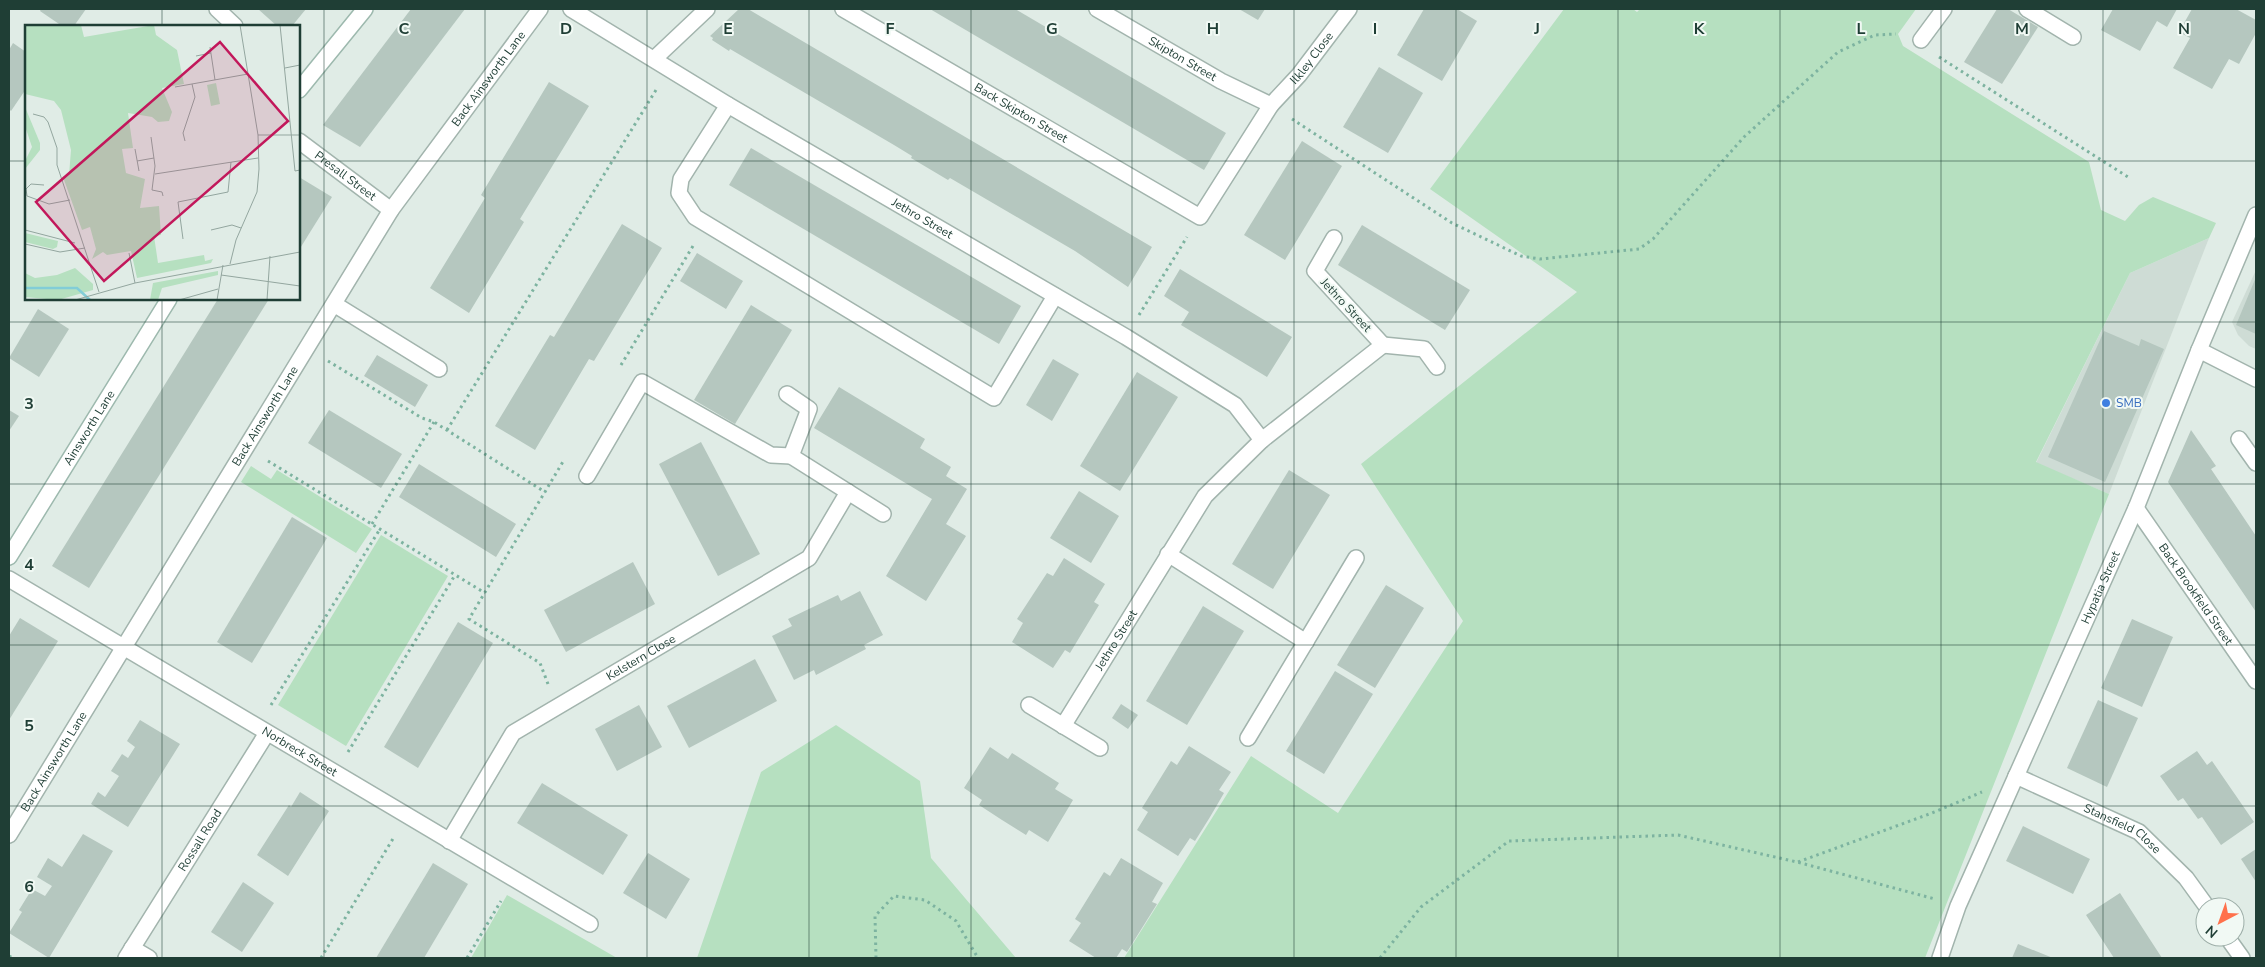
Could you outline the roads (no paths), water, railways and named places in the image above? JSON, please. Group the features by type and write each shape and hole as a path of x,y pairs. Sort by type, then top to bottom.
{"street":[{"path":"217,9 234,25"},
{"path":"300,88 365,9"},
{"name":"Back Ainsworth Lane","path":"9,834 391,210 540,9"},
{"name":"Jethro Street","path":"571,9 728,106 1126,337 1235,405 1262,440"},
{"path":"654,59 707,9"},
{"name":"Back Skipton Street","path":"843,9 1200,218"},
{"name":"Skipton Street","path":"1097,9 1221,81 1271,105"},
{"name":"Ilkley Close","path":"1200,218 1271,105 1299,75 1348,9"},
{"path":"1921,40 1944,9"},
{"path":"2027,9 2073,37"},
{"path":"728,106 682,179 679,194 695,217 994,398 1055,296"},
{"name":"Presall Street","path":"300,142 391,210"},
{"name":"Hypatia Street","path":"1940,958 1958,906 2136,508 2198,350 2256,214"},
{"name":"Jethro Street","path":"1063,726 1205,496 1262,440 1383,345 1315,272 1334,238"},
{"name":"Ainsworth Lane","path":"9,557 168,300"},
{"path":"334,304 440,369"},
{"path":"1383,345 1424,350 1436,367"},
{"path":"2198,350 2256,379"},
{"path":"587,476 642,382 771,455 791,456 883,514"},
{"path":"787,394 809,409 791,456"},
{"path":"2240,439 2256,463"},
{"name":"Kelstern Close","path":"449,841 513,733 809,558 848,492"},
{"name":"Back Brookfield Street","path":"2136,508 2256,681"},
{"path":"1168,554 1306,642"},
{"path":"1248,738 1356,558"},
{"name":"Norbreck Street","path":"9,579 590,924"},
{"path":"1029,705 1100,748"},
{"name":"Rossall Road","path":"149,958 129,953 262,730"},
{"name":"Stansfield Close","path":"2016,776 2139,832 2186,878 2199,897"},
{"path":"2234,947 2242,958"}],"place":[{"name":"SMB","path":"2106,403"}]}
